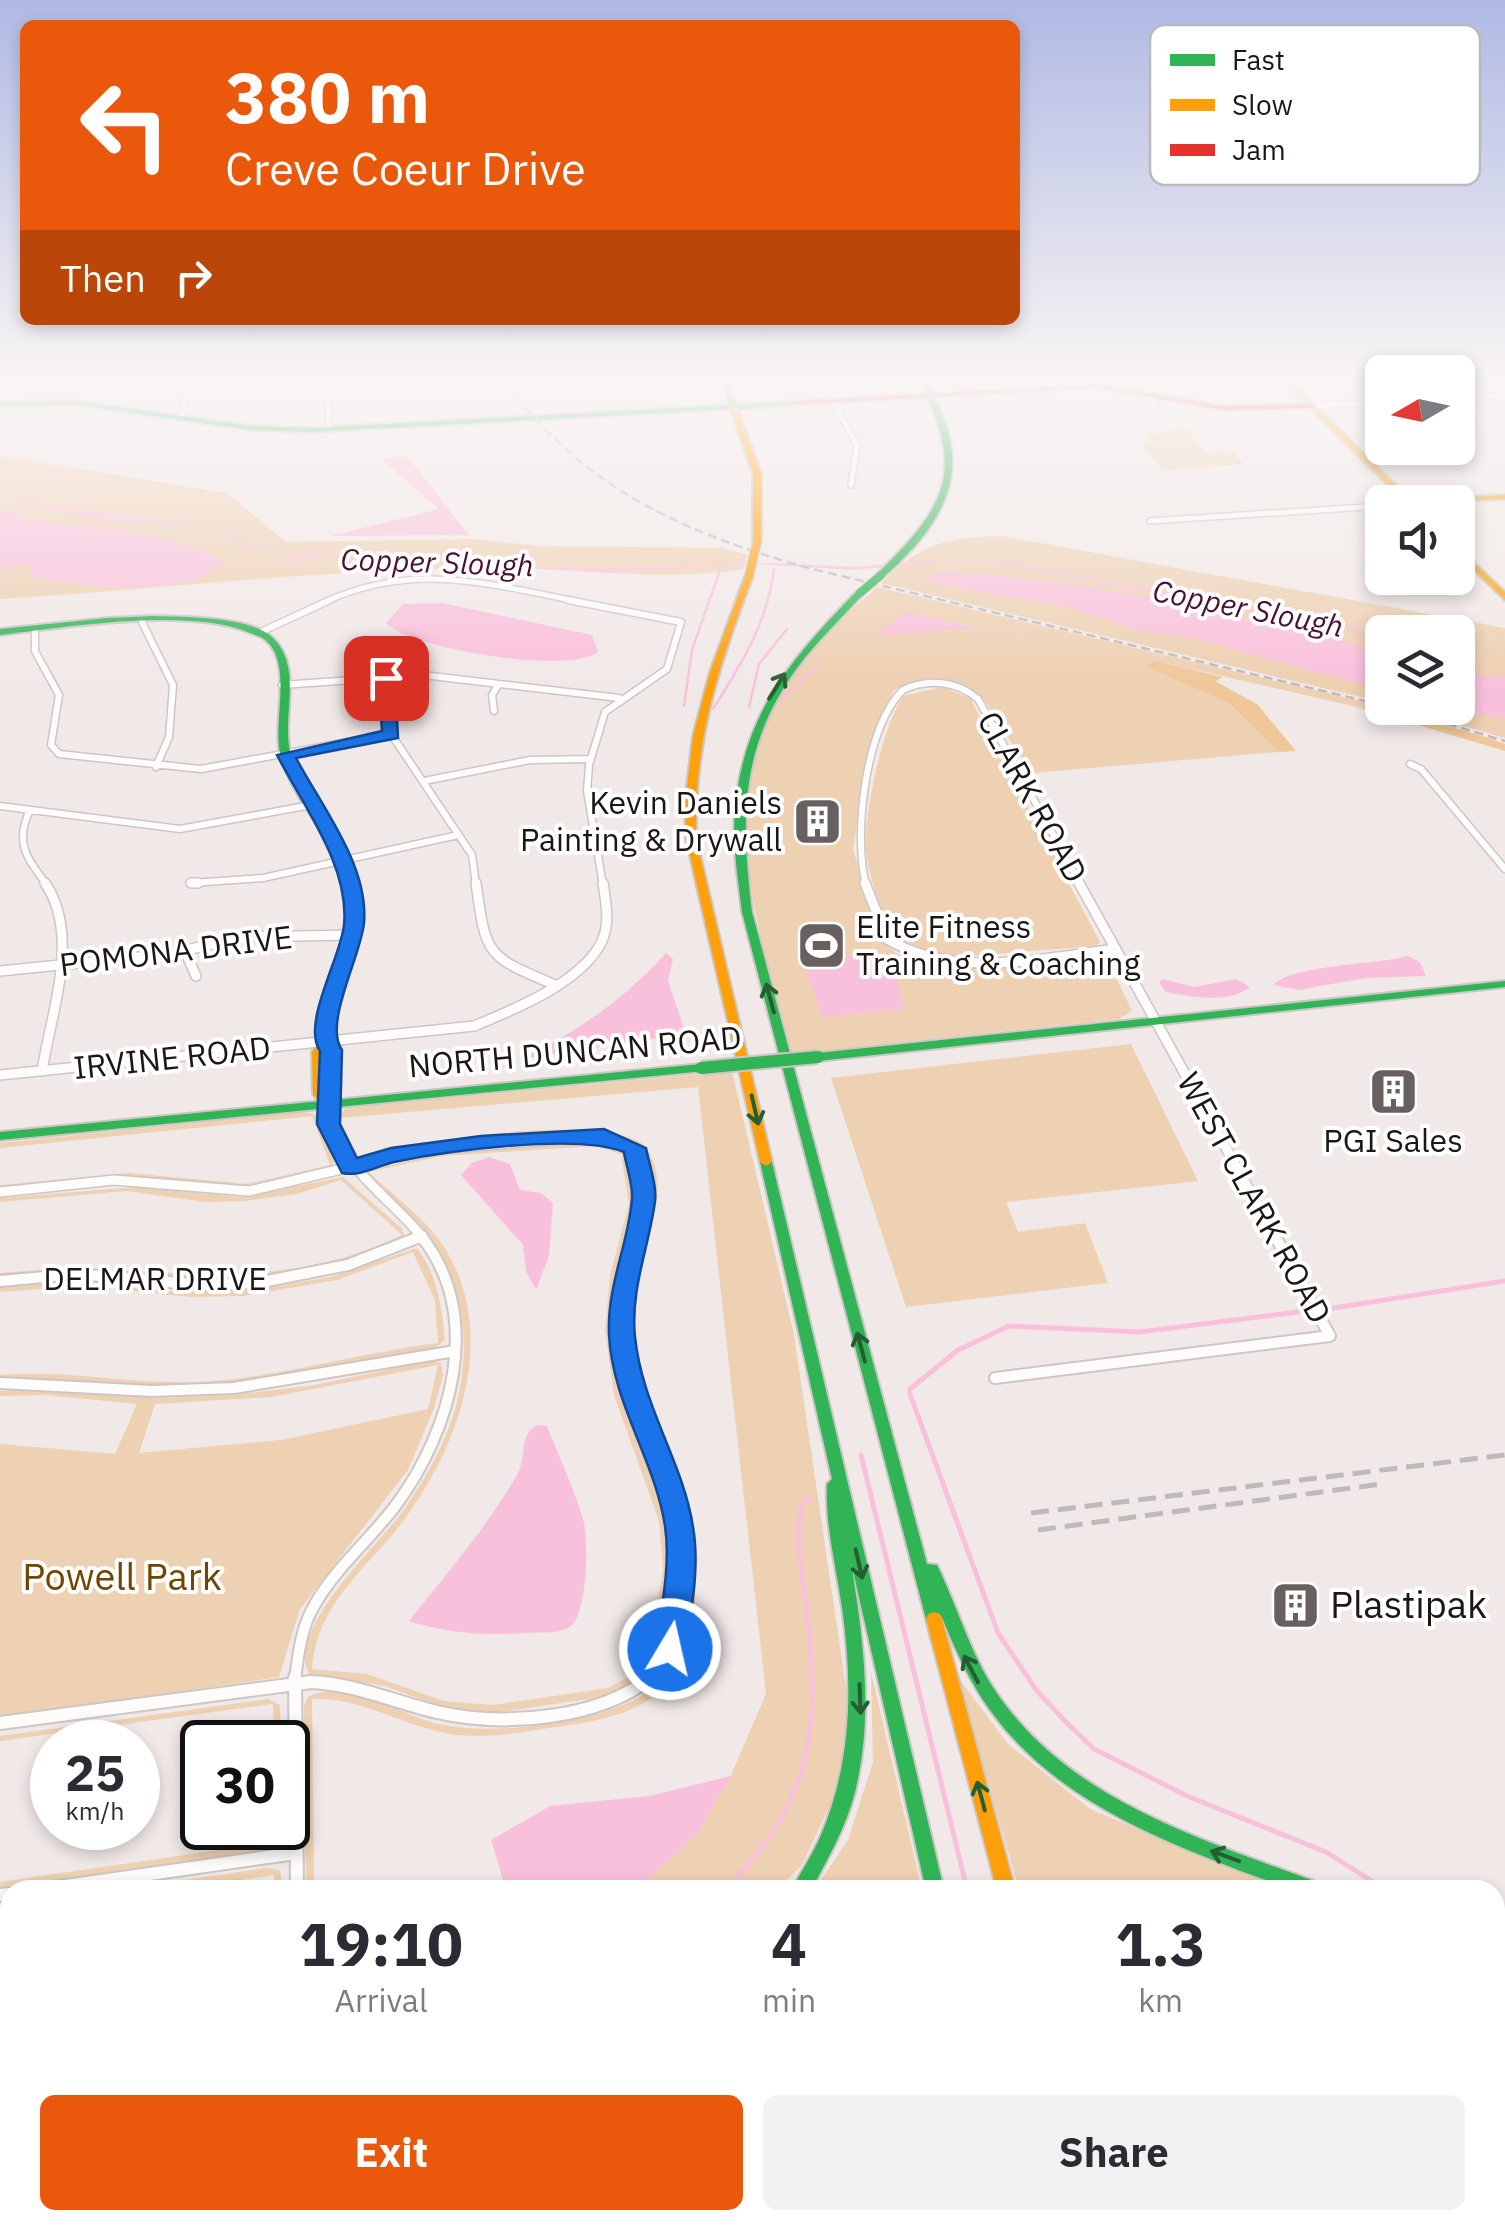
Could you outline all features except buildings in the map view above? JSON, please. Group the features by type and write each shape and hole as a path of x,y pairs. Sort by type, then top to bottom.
{"main road":[{"path":"757,479 757,542 749,576 696,719 689,757 688,811 933,1880"},
{"path":"950,479 923,533 809,642 770,696 745,754 735,828 747,912 1003,1880"},
{"path":"1475,499 1505,497"},
{"path":"1475,567 1505,597"},
{"path":"0,632 214,619 263,632 281,648 286,755 342,860 354,891 353,935 330,996 326,1043 318,1052 318,1090 327,1103"},
{"name":"NORTH DUNCAN ROAD","path":"0,1136 818,1057 1505,984"},
{"path":"876,1404 961,1649 985,1695 1026,1747 1067,1782 1134,1821 1290,1880"},
{"path":"807,1880 844,1816 858,1759 860,1684 834,1507 836,1463"}],"street":[{"path":"852,485 853,479"},
{"path":"1150,522 1365,507"},
{"path":"263,632 364,584 414,576 478,582 681,622 667,669 620,698 585,691 496,688 439,676 282,686"},
{"path":"142,622 143,633 173,686 167,749 156,767"},
{"path":"35,629 35,651 59,695 53,752 156,767 218,768 392,734"},
{"path":"390,646 384,650 392,734 474,862 481,934 488,948 514,969 555,986"},
{"name":"CLARK ROAD","path":"1116,950 956,962 920,956 887,939 868,889 859,840 878,739 901,690 939,683 976,696 1156,1019"},
{"path":"494,711 492,695 496,688"},
{"name":"IRVINE ROAD","path":"0,1075 449,1030 520,1008 555,986 593,954 608,925 586,784 604,712 620,698"},
{"path":"424,781 530,760 591,759"},
{"path":"1410,764 1420,770 1505,868"},
{"path":"0,806 180,829 312,805"},
{"path":"10,838 30,810"},
{"path":"191,883 264,878 458,835"},
{"path":"14,856 47,886 58,903 63,930 42,1071"},
{"name":"POMONA DRIVE","path":"0,970 185,951 244,937 353,935"},
{"path":"185,951 196,976"},
{"name":"WEST CLARK ROAD","path":"995,1378 1286,1345 1330,1336 1156,1019"},
{"path":"297,1880 294,1684 302,1635 320,1595 384,1520 423,1462 446,1408 456,1351 449,1290 422,1236 351,1168 332,1133 327,1103"},
{"path":"0,1192 114,1180 207,1191 249,1191 391,1155 465,1144 604,1136 626,1142 638,1153 644,1197 625,1274 624,1359 639,1418 674,1502 681,1554 670,1649 644,1683 613,1700 477,1718 426,1709 353,1684 294,1684 0,1723"},
{"name":"DELMAR DRIVE","path":"0,1281 77,1274 201,1285 257,1283 348,1265 422,1236"},
{"path":"0,1383 53,1382 152,1391 234,1388 456,1351"},
{"path":"108,1880 296,1853"}],"green space":[{"path":"0,479 142,479 227,493 286,542 472,539 538,546 723,548 747,555 744,569 711,573 418,569 0,599"},
{"path":"1002,536 1434,615 1365,615 1365,698 881,583 923,551 964,539"},
{"path":"877,587 1365,702 1365,706 1361,708 1153,660 1148,667 1229,703 1279,752 1031,773 983,698 973,691 940,682 916,683 894,690 868,751 853,849 879,938 896,953 943,966 1106,957 1132,1011 1119,1019 792,1054 749,873 748,782 759,738 778,694 823,637"},
{"path":"1475,623 1505,628 1505,738 1461,725 1475,725"},
{"path":"942,687 970,698 1100,942 1097,946 944,958 894,937 876,894 867,858 866,831 872,791 888,728 903,696"},
{"path":"1131,1044 1198,1181 1006,1202 1018,1232 1085,1223 1108,1283 906,1307 831,1078"},
{"path":"732,1071 794,1335 848,1701 839,1786 802,1865 787,1880 648,1880 698,1833 731,1775 766,1694 698,1087 339,1118 357,1158 418,1144 550,1130 624,1136 645,1146 654,1162 657,1197 637,1285 637,1342 646,1394 691,1511 696,1572 694,1609 679,1664 652,1698 611,1717 507,1734 458,1735 350,1703 312,1699 314,1880 306,1880 306,1850 310,1850 310,1720 304,1720 304,1706 308,1697 323,1692 357,1694 424,1720 462,1728 553,1724 613,1709 658,1684 675,1661 682,1634 688,1562 683,1509 646,1412 630,1351 630,1288 650,1181 647,1162 637,1147 620,1137 592,1134 419,1146 355,1160 335,1117 347,1108"},
{"path":"301,1112 317,1114 334,1162 326,1171 251,1188 150,1179 0,1189 0,1185 130,1173 247,1184 330,1165 312,1116 0,1148 0,1143"},
{"path":"601,1142 614,1144 630,1155 637,1196 615,1284 612,1340 626,1409 663,1501 670,1535 671,1578 655,1662 614,1695 495,1713 455,1712 385,1686 309,1674 305,1656 321,1614 412,1497 436,1457 455,1411 464,1355 463,1326 449,1270 418,1223 380,1192 365,1171 443,1153","holes":["595,1146 621,1154 629,1204 610,1275 605,1330 614,1395 659,1521 663,1569 650,1653 629,1677 608,1688 493,1705 444,1701 367,1674 312,1669 320,1631 328,1615 411,1510 432,1476 463,1401 470,1361 470,1322 461,1284 444,1247 418,1216 369,1172 442,1156"]},
{"path":"343,1177 401,1228 405,1237 344,1263 293,1275 224,1282 92,1271 0,1278 0,1273 53,1270 104,1270 202,1274 299,1268 350,1256 402,1235 341,1180 297,1194 245,1201 205,1202 127,1191 0,1202 0,1198 137,1187 242,1197"},
{"path":"417,1248 434,1280 442,1316 445,1340 433,1349 263,1381 169,1388 0,1380 0,1375 25,1374 201,1382 438,1343 435,1300 413,1252 337,1280 243,1296 191,1297 79,1286 0,1292 0,1288 75,1281 179,1292 246,1291 330,1277"},
{"name":"Powell Park","path":"433,1360 441,1363 443,1376 408,1470 300,1609 279,1677 0,1718 0,1444 115,1454 137,1404 46,1395 0,1396 0,1391 36,1389 160,1398 234,1395 315,1385","holes":["438,1365 428,1409 281,1440 139,1453 155,1404 271,1397"]},
{"path":"871,1672 920,1880 821,1880 848,1840 873,1762"},
{"path":"957,1676 1008,1744 1090,1809 1259,1880 1016,1880"},
{"path":"268,1699 280,1705 280,1720 273,1720 273,1704 155,1720 116,1720"},
{"path":"30,1732 30,1737 0,1741 0,1736"},
{"path":"218,1850 269,1850 67,1880 14,1880"},
{"path":"266,1868 280,1870 282,1880 274,1880 274,1875 241,1880 183,1880"}],"shaded area":[{"path":"1153,660 1223,677 1215,681 1257,704 1296,751 1279,752 1229,703 1147,667"},
{"path":"1418,725 1444,725 1492,739 1505,744 1505,751"}],"water":[{"path":"404,479 425,479 469,535 331,536 439,509"},
{"path":"0,491 53,508 183,522 229,539 323,557 453,563 352,563 236,543 186,525 112,521 52,510"},
{"path":"0,509 38,521 163,539 208,553 223,562 208,574 160,586 75,584 32,576 31,565 0,567"},
{"path":"933,560 1004,561 1365,633 996,562 937,562 852,570 744,563 612,573 489,564 636,568 743,562 856,567"},
{"path":"942,572 1054,582 1365,646 1365,685 1197,639 1136,629 1071,608 922,580"},
{"path":"442,603 592,635 598,652 556,661 491,656 425,642 386,623 403,604"},
{"path":"906,612 977,628 876,635"},
{"path":"1475,673 1505,676 1505,719 1475,712"},
{"path":"666,953 673,959 668,981 686,1034 521,1059 599,1013"},
{"path":"857,955 896,977 904,1009 822,1017 804,966 808,961"},
{"path":"1408,956 1420,962 1426,976 1365,978 1299,990 1274,985 1283,978 1315,969"},
{"path":"1163,979 1194,987 1236,979 1250,987 1232,996 1198,997 1166,992 1159,982"},
{"path":"489,1157 510,1164 520,1190 541,1193 553,1203 549,1256 536,1290 526,1271 523,1245 461,1175 472,1163"},
{"path":"538,1425 547,1426 585,1529 585,1578 575,1622 557,1631 494,1634 451,1631 409,1621 506,1493 521,1467 525,1439"},
{"path":"731,1776 698,1833 648,1880 503,1880 491,1840 550,1806 649,1796"}],"waterway":[{"name":"Copper Slough","path":"301,559 324,546"},
{"path":"273,560 298,560"},
{"path":"684,706 692,650 722,564"},
{"path":"713,709 759,625 774,569"},
{"path":"749,707 759,664 787,629"},
{"path":"781,700 819,664"},
{"path":"1327,1309 1505,1281"},
{"path":"1306,1311 1139,1332 1009,1326 958,1350 910,1389 910,1394 998,1633 1037,1691 1065,1721 1094,1749 1187,1796 1326,1852 1370,1880"},
{"path":"861,1455 965,1880"},
{"path":"734,1880 777,1825 804,1760 812,1690 798,1539 800,1513 804,1500 809,1499"}],"railway":[{"path":"604,479 675,520 808,568 1365,701"},
{"path":"1451,725 1505,741"},
{"path":"1031,1513 1505,1455"},
{"path":"1038,1530 1381,1484"}],"traffic: fast":[{"path":"881,575 934,514 948,479"},
{"path":"860,593 881,575"},
{"path":"860,593 794,665 771,700 744,773 741,860 747,912 934,1619"},
{"path":"0,632 107,621 199,620 238,625 268,637 282,657 286,756 303,794 346,867 356,907 354,933 328,1009 332,1092 327,1103"},
{"path":"818,1057 1505,984"},
{"path":"701,1068 818,1057"},
{"path":"0,1136 701,1068"},
{"path":"766,1162 933,1880"},
{"path":"807,1880 828,1841 845,1795 855,1749 856,1657 834,1507 835,1484"},
{"path":"931,1569 977,1675 997,1707 1028,1743 1063,1773 1142,1821 1288,1880"}],"traffic: slow":[{"path":"757,479 757,542"},
{"path":"1386,479 1392,485"},
{"path":"1475,499 1505,497"},
{"path":"749,576 757,542"},
{"path":"1475,567 1505,597"},
{"path":"749,576 705,704 693,769 691,838 766,1162"},
{"path":"325,1043 318,1052 319,1094 327,1103"},
{"path":"934,1619 1003,1880"}],"place":[{"name":"Kevin Daniels Painting & Drywall","path":"817,821"},
{"name":"Elite Fitness Training & Coaching","path":"821,945"},
{"name":"PGI Sales","path":"1393,1091"},
{"name":"Plastipak","path":"1295,1605"}],"route":[{"path":"386,678 392,734 286,755 345,867 356,906 353,935 330,996 326,1022 332,1092 327,1103 328,1124 351,1168 420,1150 604,1136 626,1142 638,1153 643,1211 625,1274 622,1336 639,1418 666,1478 680,1528 679,1588 670,1649"}]}
